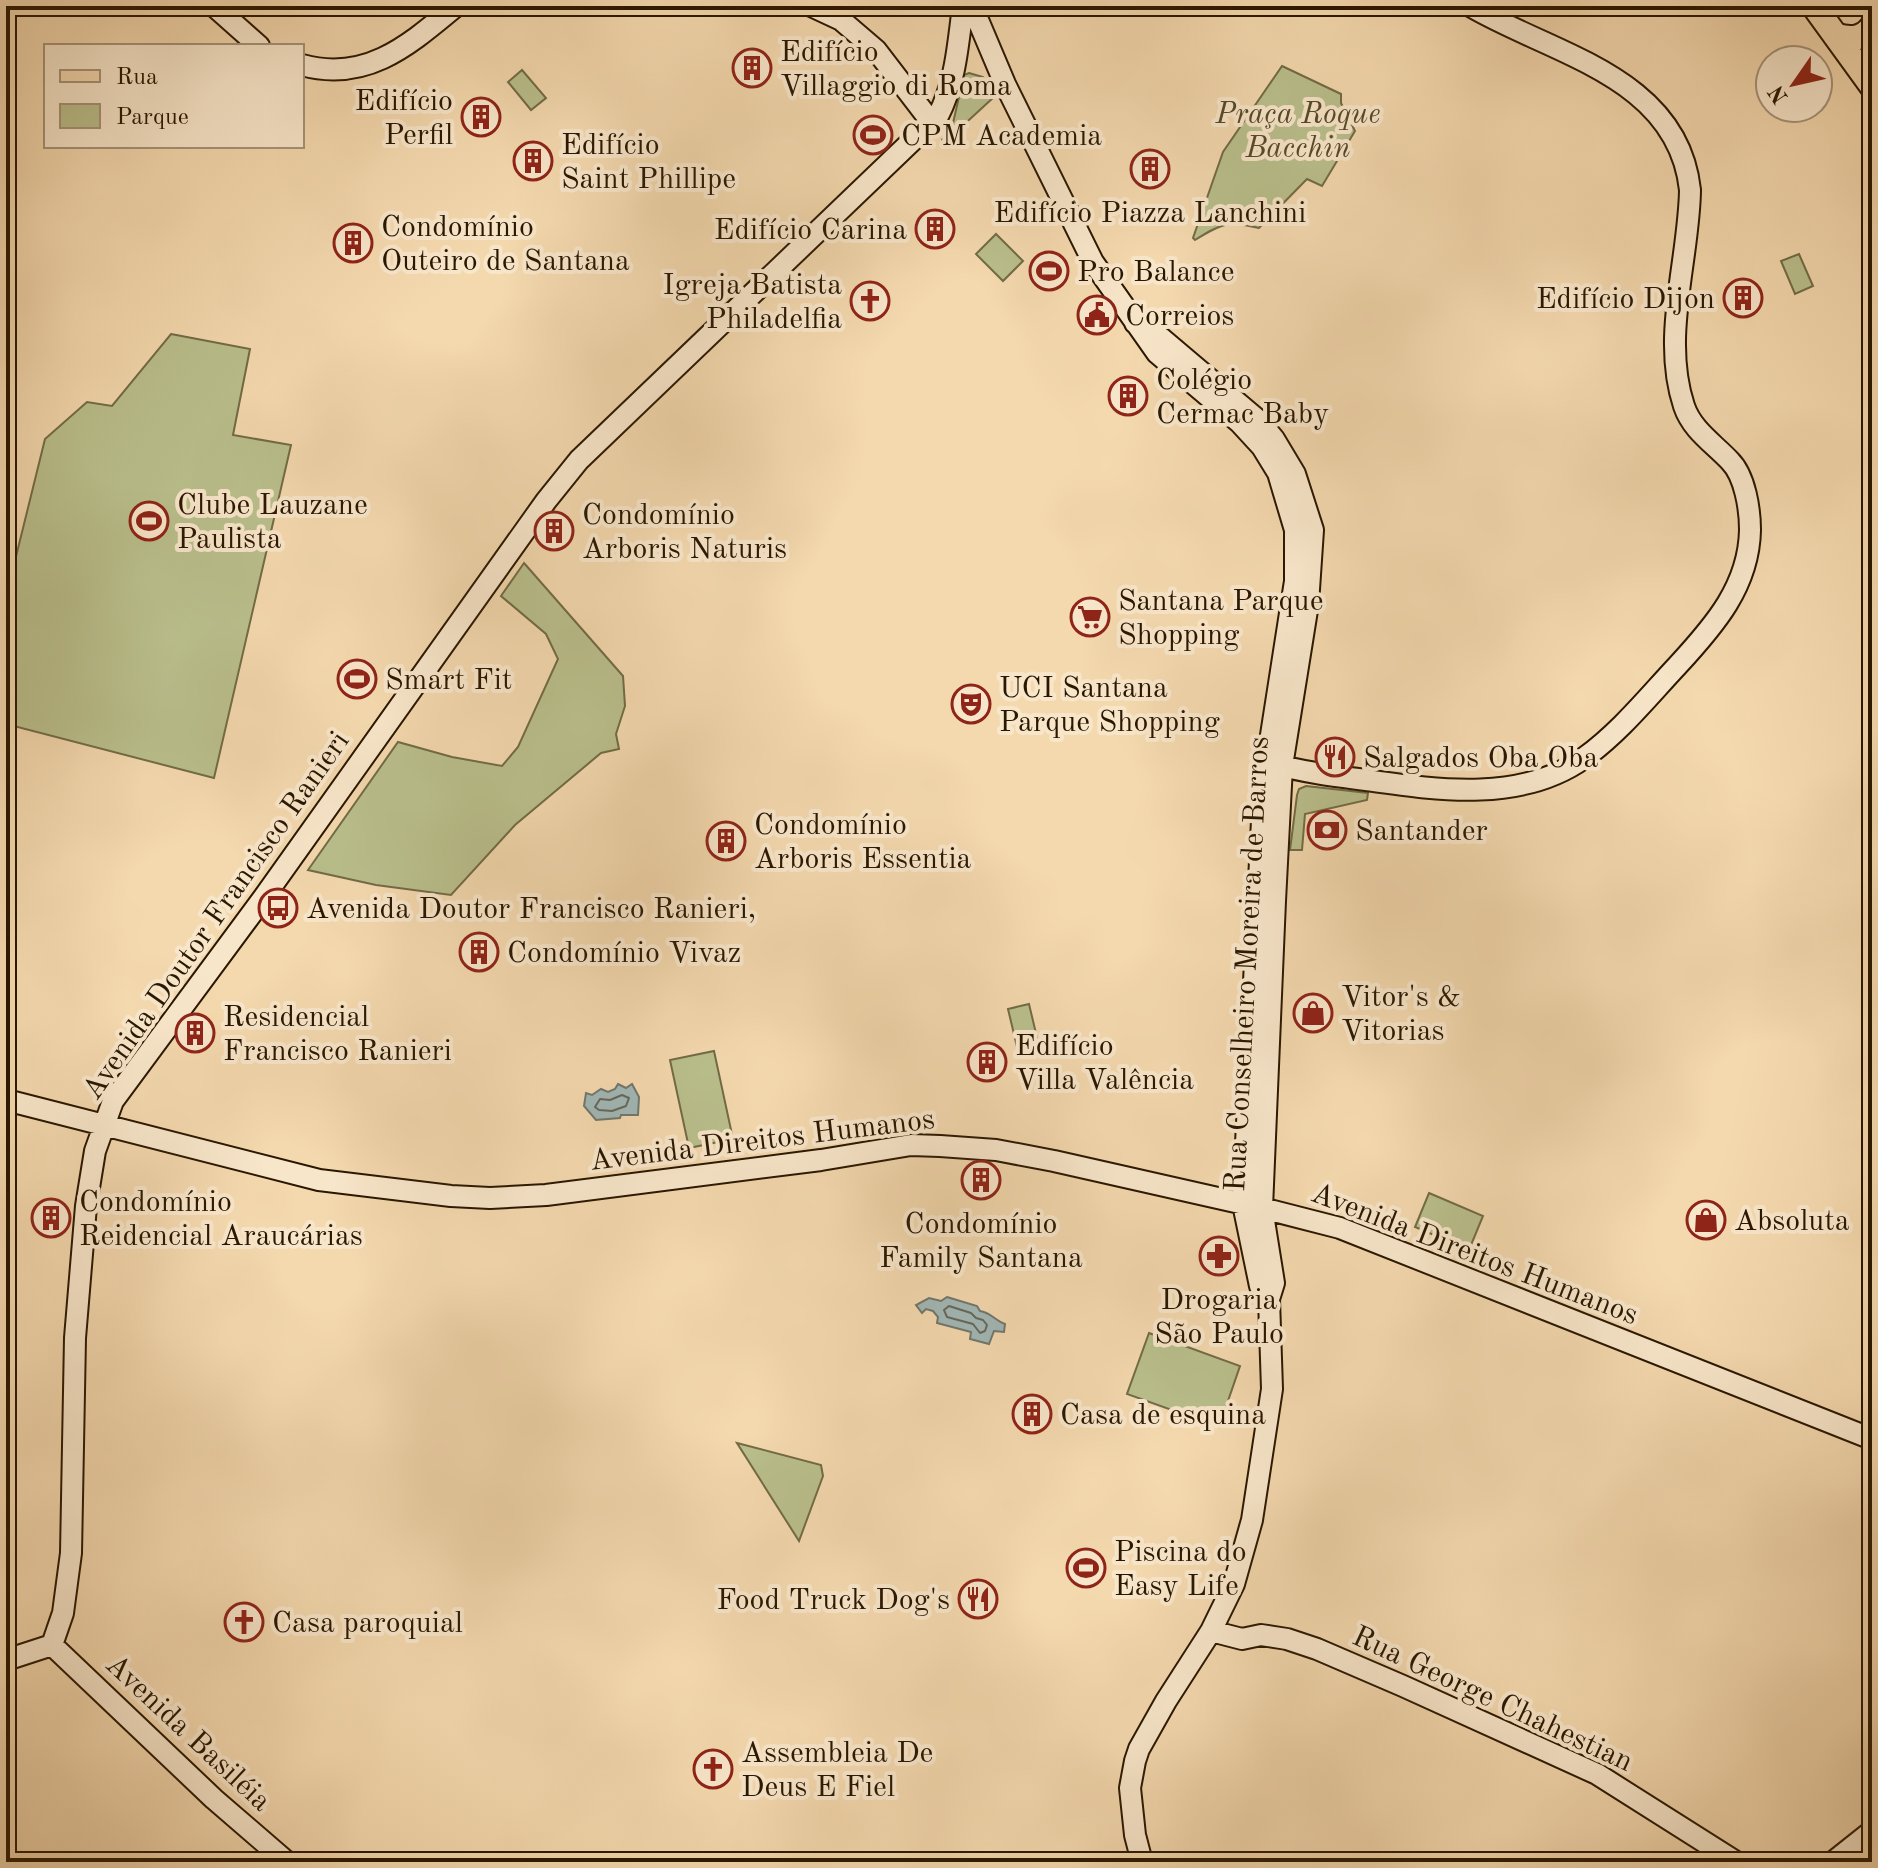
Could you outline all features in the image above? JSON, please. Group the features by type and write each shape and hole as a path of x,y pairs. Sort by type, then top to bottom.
{"main road":[{"path":"214,6 257,44"},
{"path":"304,65 348,68 377,62 414,40 456,6"},
{"path":"811,6 841,20 876,50 932,123"},
{"name":"Avenida Doutor Francisco Ranieri","path":"52,1645 69,1582 74,1489 75,1338 86,1206 102,1125 113,1101 257,907 546,501 579,460 932,123 950,89 963,6"},
{"name":"Rua Conselheiro Moreira de Barros","path":"972,6 992,54 1093,262 1135,323 1161,338 1259,421 1289,461 1313,530 1305,630 1274,764 1253,1206 1274,1283 1269,1299 1272,1389 1252,1520 1234,1584 1211,1631 1139,1749 1130,1788 1135,1862"},
{"path":"1274,764 1397,784 1472,790 1510,787 1564,769 1582,759 1611,735 1698,644 1736,591 1744,570 1750,529 1743,487 1733,463 1694,425 1685,408 1679,384 1677,334 1690,190 1688,170 1677,144 1651,106 1626,84 1470,6"},
{"path":"1814,6 1871,81"},
{"path":"1835,35 1852,38 1864,35 1872,27"},
{"path":"957,57 992,54"},
{"name":"Avenida Direitos Humanos","path":"6,1100 319,1180 490,1198 560,1194 911,1145 996,1150 1340,1228 1872,1439"},
{"name":"Rua George Chahestian","path":"1211,1631 1242,1639 1261,1635 1287,1639 1403,1686 1597,1774 1736,1862"},
{"path":"6,1660 52,1645"},
{"name":"Avenida Basiléia","path":"52,1645 214,1799 287,1862"},
{"path":"1833,1862 1872,1831"},
{"name":"Rua Conselheiro Moreira de Barros","path":"1135,1835 1142,1862"}],"green space":[{"name":"Praça Roque Bacchin","path":"1282,66 1341,94 1341,103 1355,131 1322,186 1307,179 1259,228 1225,225 1195,240 1193,238 1223,152"},
{"path":"522,70 546,98 531,110 508,82"},
{"path":"969,73 983,77 995,96 944,143 942,140 953,123 964,75"},
{"path":"996,234 1023,261 1003,281 976,254"},
{"path":"1799,254 1813,286 1795,294 1781,261"},
{"name":"Clube Lauzane Paulista","path":"171,334 250,349 233,435 291,445 214,778 6,724 6,597 45,439 87,402 112,406"},
{"path":"524,563 623,676 625,706 616,734 619,749 601,753 515,825 451,895 376,885 308,870 398,742 452,757 502,766 518,747 558,659 546,634 501,596"},
{"path":"1306,786 1368,793 1367,800 1305,814 1302,850 1290,850 1297,795 1299,789"},
{"path":"1029,1004 1039,1046 1018,1051 1008,1009"},
{"path":"714,1051 733,1139 689,1148 670,1060"},
{"path":"1429,1193 1483,1216 1469,1250 1415,1227"},
{"path":"1149,1333 1240,1366 1219,1427 1127,1394"},
{"path":"737,1443 821,1465 823,1476 799,1541"}],"water":[{"path":"618,1084 626,1088 632,1084 639,1097 638,1115 596,1120 584,1106 586,1093 592,1095 601,1089 608,1092"},
{"path":"947,1297 977,1306 980,1311 1005,1324 1004,1332 994,1331 989,1344 970,1339 971,1332 937,1323 938,1317 933,1311 926,1309 922,1313 916,1305 929,1298 941,1301"}],"place":[{"name":"Edifício Villaggio di Roma","path":"752,68"},
{"name":"Edifício Perfil","path":"481,117"},
{"name":"CPM Academia","path":"873,135"},
{"name":"Edifício Saint Phillipe","path":"533,161"},
{"name":"Edifício Piazza Lanchini","path":"1150,169"},
{"name":"Edifício Carina","path":"935,229"},
{"name":"Condomínio Outeiro de Santana","path":"353,243"},
{"name":"Pro Balance","path":"1049,271"},
{"name":"Edifício Dijon","path":"1743,298"},
{"name":"Igreja Batista Philadelfia","path":"870,301"},
{"name":"Correios","path":"1097,315"},
{"name":"Colégio Cermac Baby","path":"1128,396"},
{"name":"Clube Lauzane Paulista","path":"149,521"},
{"name":"Condomínio Arboris Naturis","path":"554,531"},
{"name":"Santana Parque Shopping","path":"1090,617"},
{"name":"Smart Fit","path":"357,679"},
{"name":"UCI Santana Parque Shopping","path":"971,704"},
{"name":"Salgados Oba Oba","path":"1335,757"},
{"name":"Santander","path":"1327,830"},
{"name":"Condomínio Arboris Essentia","path":"726,841"},
{"name":"Avenida Doutor Francisco Ranieri,","path":"278,908"},
{"name":"Condomínio Vivaz","path":"479,952"},
{"name":"Vitor's & Vitorias","path":"1313,1013"},
{"name":"Residencial Francisco Ranieri","path":"195,1033"},
{"name":"Edifício Villa Valência","path":"987,1062"},
{"name":"Condomínio Family Santana","path":"981,1180"},
{"name":"Condomínio Reidencial Araucárias","path":"51,1218"},
{"name":"Absoluta","path":"1706,1220"},
{"name":"Drogaria São Paulo","path":"1219,1256"},
{"name":"Casa de esquina","path":"1032,1414"},
{"name":"Piscina do Easy Life","path":"1086,1568"},
{"name":"Food Truck Dog's","path":"978,1599"},
{"name":"Casa paroquial","path":"244,1622"},
{"name":"Assembleia De Deus E Fiel","path":"713,1769"}]}
